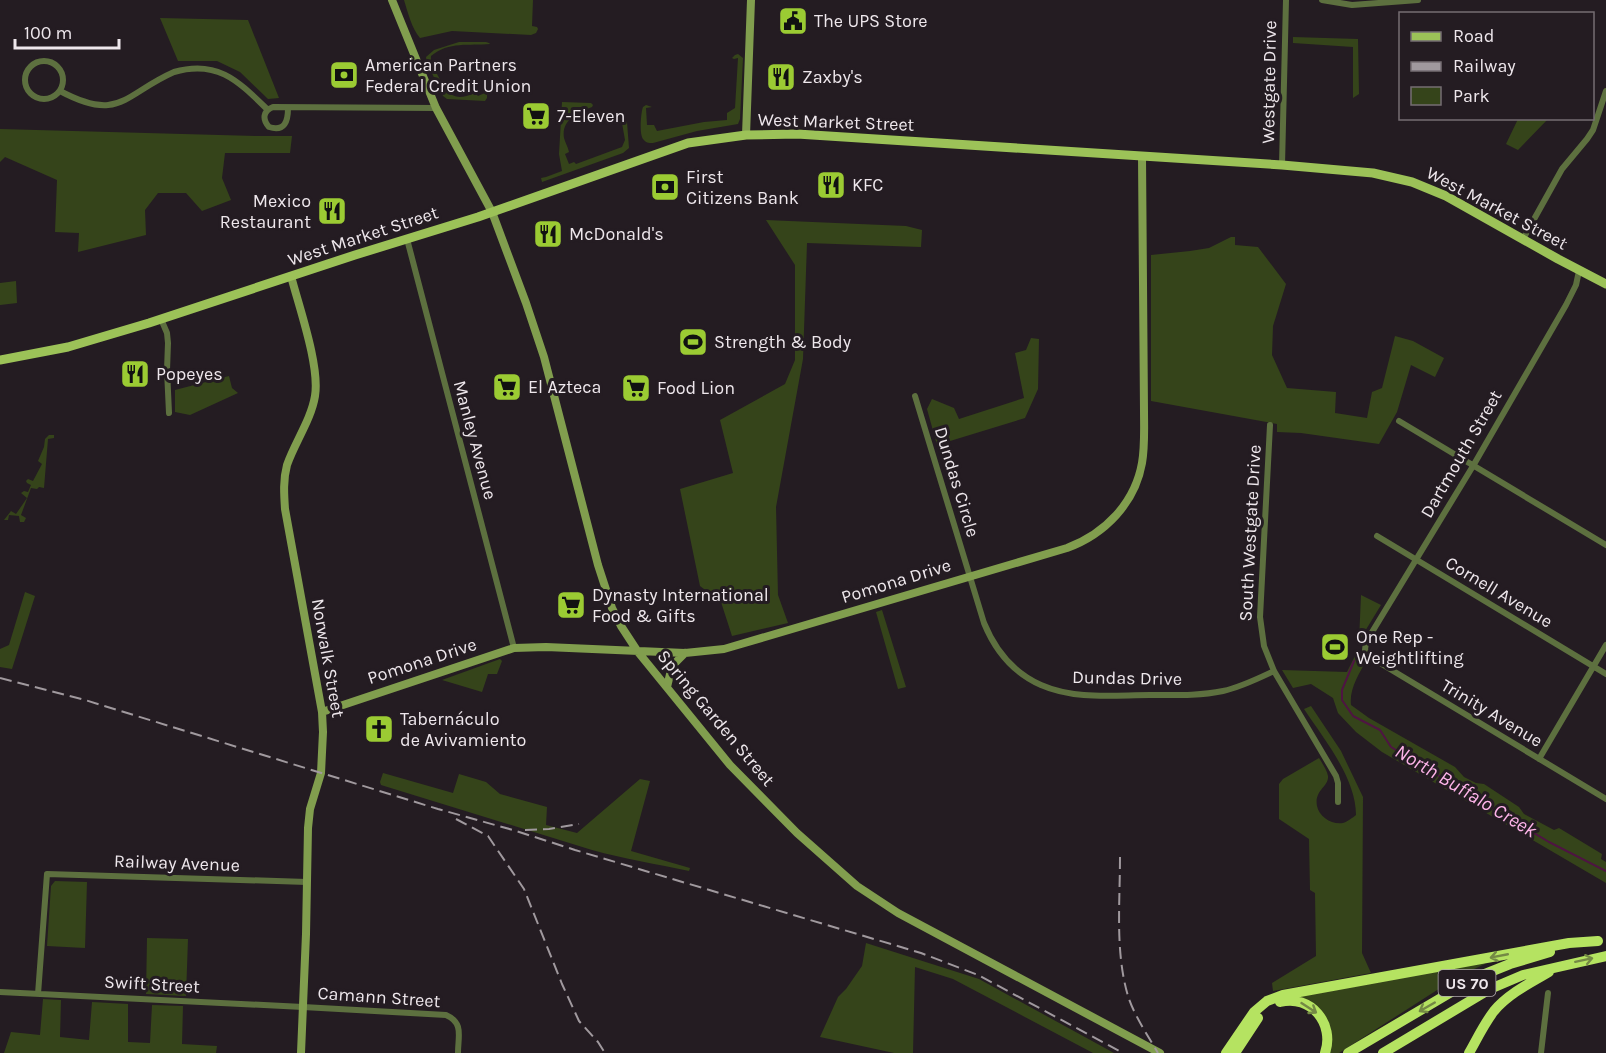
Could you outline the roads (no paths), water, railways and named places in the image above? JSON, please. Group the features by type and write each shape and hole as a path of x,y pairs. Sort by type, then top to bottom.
{"highway":[{"path":"1226,1053 1254,1012 1267,1001 1283,995 1569,943 1602,940"},
{"name":"US 70","path":"1348,1053 1475,978 1530,958 1602,940"},
{"name":"US 70","path":"1383,1053 1490,989 1523,975 1606,956"},
{"path":"1469,1053 1495,1010 1524,986 1562,965"},
{"path":"1235,1053 1264,1011 1285,1000 1305,1003 1320,1016 1327,1032 1325,1053"}],"main road":[{"name":"West Market Street","path":"0,360 68,347 161,319 492,212 688,143 746,135 797,134 1373,172 1406,180 1446,196 1606,284"}],"street":[{"name":"Spring Garden Street","path":"392,0 436,108 492,212 544,357 598,565 612,608 638,652 730,765 797,832 856,886 909,918 1161,1053"},
{"path":"746,135 751,0"},
{"name":"Westgate Drive","path":"1282,165 1286,0"},
{"path":"1322,0 1352,5 1418,0"},
{"path":"43,61 55,65 61,71 63,79 60,91 54,97 46,99 33,96 25,81 29,69 43,61"},
{"path":"60,91 92,105 112,105 174,72 214,70 239,82 268,110"},
{"path":"1523,239 1562,170 1593,130 1606,91"},
{"path":"288,108 287,120 281,127 277,129 266,124 264,116 273,107 436,108"},
{"name":"Pomona Drive","path":"322,711 513,648 546,647 685,653 736,646 1067,548 1089,538 1113,519 1127,502 1140,470 1143,446 1142,157"},
{"name":"Manley Avenue","path":"407,239 513,648"},
{"name":"Dartmouth Street","path":"1365,650 1366,642 1473,466 1566,305 1574,290 1579,271"},
{"name":"Norwalk Street","path":"291,276 312,358 315,390 310,412 287,465 284,495 322,711 323,732 321,773 308,818 301,1053"},
{"path":"161,319 167,333 168,343 166,370 169,413"},
{"name":"Dundas Circle","path":"915,396 970,576"},
{"path":"1400,421 1606,545"},
{"name":"South Westgate Drive","path":"1270,425 1260,617 1264,646 1274,671 1336,776 1338,802"},
{"name":"Cornell Avenue","path":"1377,536 1606,674"},
{"name":"Dundas Drive","path":"970,576 987,631 1002,654 1017,670 1031,680 1060,692 1087,695 1204,694 1236,688 1274,671"},
{"path":"1539,759 1606,645"},
{"name":"Trinity Avenue","path":"1365,650 1370,657 1606,799"},
{"path":"667,687 672,666 685,653"},
{"name":"Railway Avenue","path":"38,994 47,874 307,882"},
{"name":"Swift Street","path":"0,992 303,1006"},
{"path":"1541,1053 1548,993"},
{"name":"Camann Street","path":"303,1006 446,1015 458,1026 458,1053"}],"waterway":[{"name":"North Buffalo Creek","path":"1354,661 1342,690 1342,700 1353,716 1380,730 1391,747 1549,842 1606,871"}],"railway":[{"path":"0,678 85,700 438,809 921,953 978,975 1123,1053"},
{"path":"456,819 488,836 524,889 579,1021 605,1053"},
{"path":"525,830 579,824"},
{"path":"1120,857 1119,927 1124,979 1134,1011 1158,1053"}],"place":[{"name":"The UPS Store","path":"793,21"},
{"name":"American Partners Federal Credit Union","path":"344,75"},
{"name":"Zaxby's","path":"781,77"},
{"name":"7-Eleven","path":"536,116"},
{"name":"KFC","path":"831,185"},
{"name":"First Citizens Bank","path":"665,187"},
{"name":"Mexico Restaurant","path":"332,211"},
{"name":"McDonald's","path":"548,234"},
{"name":"Strength & Body","path":"693,342"},
{"name":"Popeyes","path":"135,374"},
{"name":"El Azteca","path":"507,387"},
{"name":"Food Lion","path":"636,388"},
{"name":"Dynasty International Food & Gifts","path":"571,605"},
{"name":"One Rep - Weightlifting","path":"1335,647"},
{"name":"Tabernáculo de Avivamiento","path":"379,729"}]}
